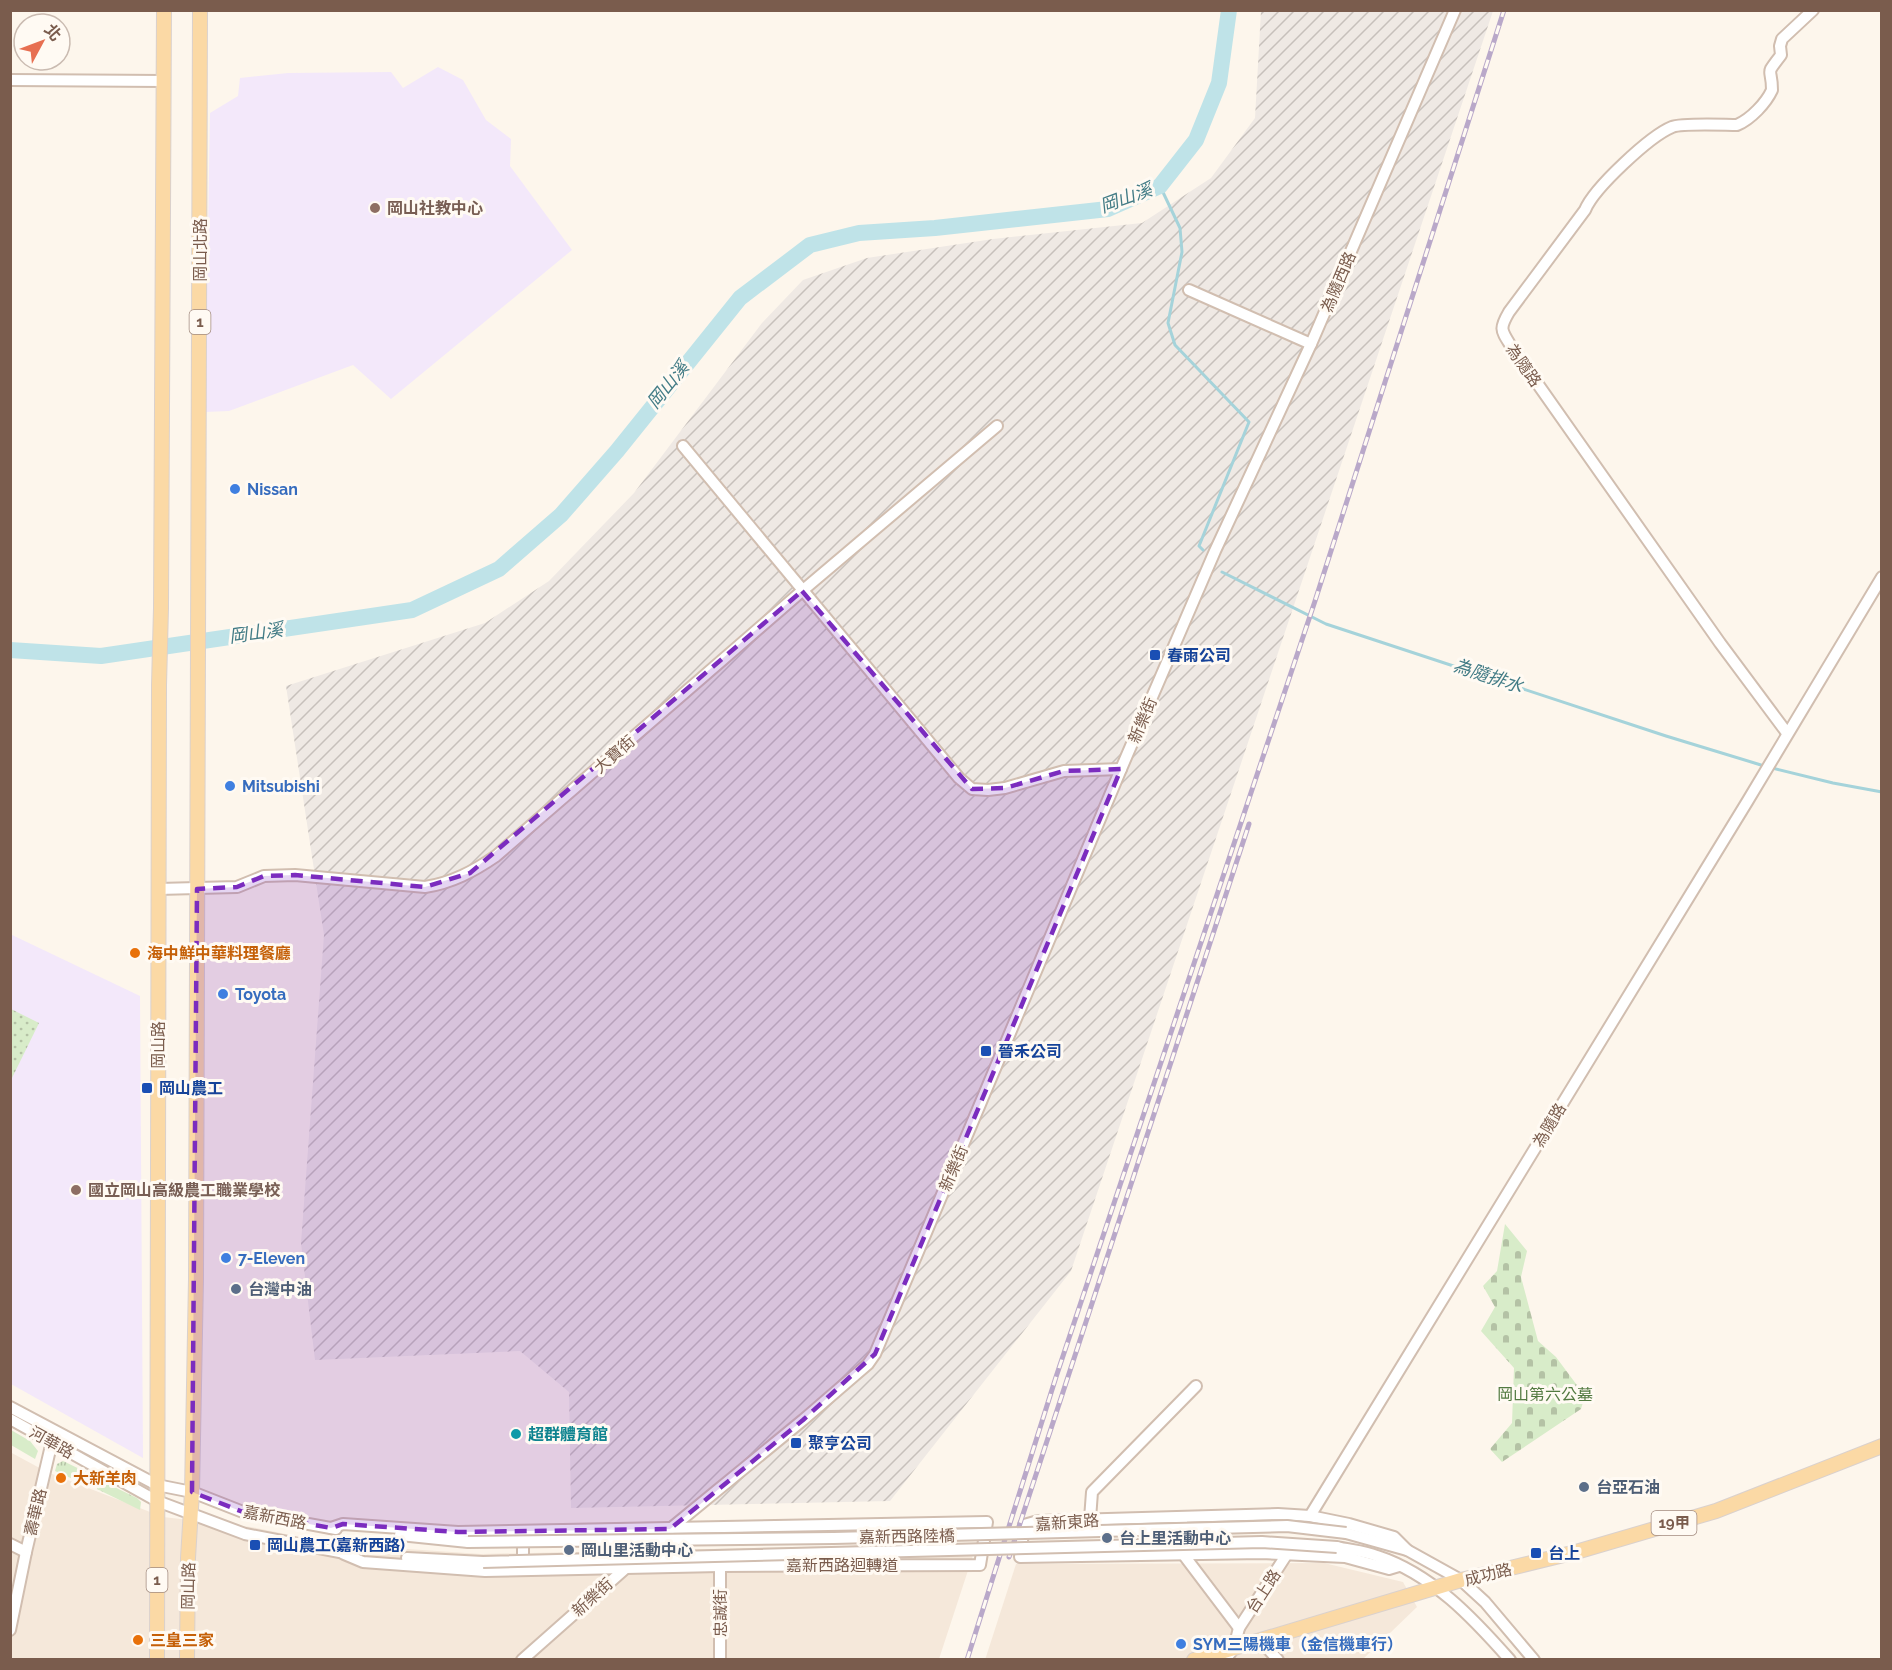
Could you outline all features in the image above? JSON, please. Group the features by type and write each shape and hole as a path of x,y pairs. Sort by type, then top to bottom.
{"main road":[{"name":"1","path":"164,10 164,81"},
{"name":"岡山北路","path":"197,889 200,10"},
{"name":"岡山路","path":"157,1485 159,678 164,81"},
{"name":"1","path":"190,1513 196,1279 197,889"},
{"name":"成功路","path":"1194,1659 1229,1654 1260,1640 1461,1580 1576,1552 1716,1511 1881,1446"},
{"name":"1","path":"157,1485 157,1501"},
{"name":"岡山路","path":"157,1501 157,1659"},
{"name":"岡山路","path":"187,1659 190,1513"}],"street":[{"name":"為隨西路","path":"1215,551 1311,344 1455,10"},
{"name":"為隨路","path":"1787,733 1720,643 1516,354 1502,333 1502,325 1509,312 1585,210 1592,195 1642,147 1673,127 1737,125 1744,122 1764,102 1772,90 1768,73 1781,55 1782,39 1813,10"},
{"path":"10,80 164,81"},
{"path":"1189,290 1311,344"},
{"name":"大寶街","path":"158,889 237,887 264,876 295,875 425,887 440,885 470,873 496,856 997,426"},
{"path":"683,446 959,778 972,789 1005,788 1064,771 1121,769"},
{"name":"新樂街","path":"522,1659 624,1568 868,1364 875,1354 1215,551"},
{"name":"為隨路","path":"1310,1516 1747,802 1881,577"},
{"path":"1090,1519 1092,1492 1196,1386"},
{"name":"河華路","path":"10,1407 157,1501 190,1513"},
{"name":"河華路","path":"10,1419 53,1436 157,1485 192,1492"},
{"name":"壽華路","path":"10,1630 53,1436"},
{"name":"嘉新西路","path":"192,1492 243,1512 332,1528 468,1542"},
{"name":"嘉新西路","path":"190,1513 244,1534 344,1554 483,1562"},
{"name":"嘉新東路","path":"1399,1566 1389,1569 1346,1557 1287,1554 1020,1557 1024,1526 1038,1521 1278,1514 1310,1516 1349,1524 1394,1537 1407,1550"},
{"path":"1182,1516 1183,1554 1239,1628"},
{"name":"嘉新西路迴轉道","path":"344,1554 363,1562 485,1571 720,1566 980,1565 987,1522 670,1529"},
{"path":"332,1528 343,1524 458,1532 670,1529"},
{"name":"嘉新西路陸橋","path":"468,1542 834,1538 1287,1526 1346,1533"},
{"path":"523,1531 523,1570"},
{"name":"嘉新東路","path":"1346,1533 1407,1550 1461,1580 1485,1602 1534,1659"},
{"name":"嘉新西路陸橋","path":"483,1562 1262,1542 1337,1547"},
{"path":"10,1544 26,1552"},
{"name":"嘉新東路","path":"1337,1547 1377,1556 1413,1572 1469,1614 1510,1659"},
{"name":"台上路","path":"1229,1654 1239,1628 1287,1554"},
{"name":"忠誠街","path":"720,1566 720,1659"},
{"path":"1260,1640 1278,1659"}],"highlighted area":[{"path":"802,591 972,789 1005,788 1064,771 1121,769 875,1354 803,1420 670,1529 458,1532 343,1524 331,1528 243,1512 192,1492 197,889 237,887 264,876 295,875 425,887 470,873"}],"shaded area":[{"path":"1261,11 1493,11 1071,1271 890,1501 571,1508 569,1392 520,1351 315,1360 301,1243 324,935 286,686 485,623 549,581 634,493 762,323 803,280 867,258 993,239 1142,223 1211,178 1255,118"},
{"name":"岡山社教中心","path":"438,67 463,80 486,120 511,139 510,166 572,250 391,399 353,365 229,411 205,412 210,113 238,96 240,78 288,73 391,72 403,88"},
{"name":"國立岡山高級農工職業學校","path":"10,934 140,996 143,1458 11,1384"},
{"path":"10,1452 47,1472 163,1517 251,1527 334,1544 481,1554 977,1543 939,1659 11,1659"},
{"path":"1324,1563 1403,1582 1417,1607 1363,1659 985,1660 1016,1564"}],"green space":[{"path":"11,1009 39,1023 11,1080"},
{"name":"岡山第六公墓","path":"1505,1224 1527,1251 1521,1277 1538,1341 1556,1357 1585,1396 1581,1409 1502,1462 1490,1449 1512,1423 1514,1368 1481,1331 1495,1307 1483,1286 1497,1271"},
{"path":"11,1430 30,1441 38,1451 35,1459 11,1445"},
{"path":"63,1461 90,1474 93,1479 91,1487 55,1471 57,1464"},
{"path":"102,1481 137,1498 141,1502 140,1510 97,1489 98,1483"}],"waterway":[{"name":"岡山溪","path":"10,650 101,656 412,610 499,569 561,515 617,451 740,298 810,245 859,233 935,228 1108,209 1160,186 1196,140 1219,83 1229,10"},
{"name":"為隨排水","path":"1160,186 1180,228 1182,252 1168,323 1175,345 1249,422 1199,546 1203,550"},
{"name":"為隨排水","path":"1222,572 1326,624 1761,765"},
{"name":"為隨排水","path":"1772,768 1882,792"}],"railway":[{"path":"967,1660 1056,1377 1315,601 1504,10"},
{"path":"1009,1557 1249,824"}],"place":[{"name":"岡山社教中心","path":"375,208"},
{"name":"Nissan","path":"235,489"},
{"name":"春雨公司","path":"1155,655"},
{"name":"Mitsubishi","path":"230,786"},
{"name":"海中鮮中華料理餐廳","path":"135,953"},
{"name":"Toyota","path":"223,994"},
{"name":"晉禾公司","path":"986,1051"},
{"name":"岡山農工","path":"147,1088"},
{"name":"國立岡山高級農工職業學校","path":"76,1190"},
{"name":"7-Eleven","path":"226,1258"},
{"name":"台灣中油","path":"236,1289"},
{"name":"超群體育館","path":"516,1434"},
{"name":"聚亨公司","path":"796,1443"},
{"name":"大新羊肉","path":"61,1478"},
{"name":"台亞石油","path":"1584,1487"},
{"name":"台上里活動中心","path":"1107,1538"},
{"name":"岡山農工(嘉新西路)","path":"255,1545"},
{"name":"岡山里活動中心","path":"569,1550"},
{"name":"台上","path":"1536,1553"},
{"name":"三皇三家","path":"138,1640"},
{"name":"SYM三陽機車（金信機車行）","path":"1181,1644"}]}
